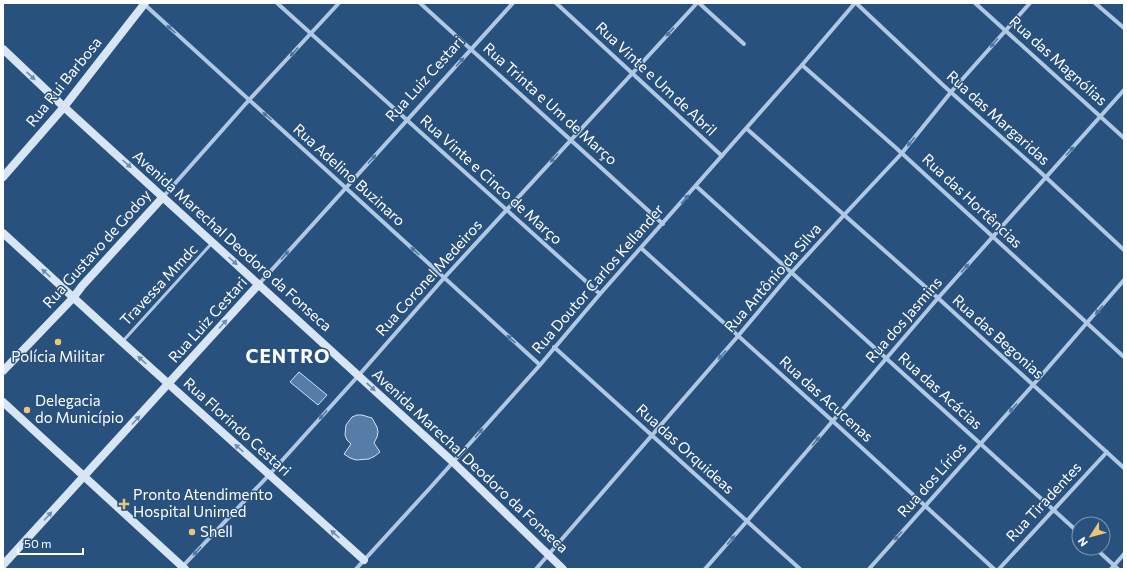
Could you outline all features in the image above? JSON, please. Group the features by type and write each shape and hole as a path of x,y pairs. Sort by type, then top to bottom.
{"street":[{"name":"Rua Adelino Buzinaro","path":"143,3 540,365"},
{"name":"Rua Rui Barbosa","path":"3,177 64,107 143,3"},
{"name":"Rua Vinte e Cinco de Março","path":"278,3 600,294"},
{"name":"Rua Gustavo de Godoy","path":"3,371 73,298 82,286 249,100 339,3"},
{"name":"Rua Trinta e Um de Março","path":"420,3 663,224"},
{"name":"Rua Luiz Cestari","path":"3,565 514,3"},
{"name":"Rua Vinte e Um de Abril","path":"556,3 722,156"},
{"name":"Rua Coronel Medeiros","path":"182,568 269,475 444,278 698,3"},
{"path":"698,3 744,44"},
{"name":"Rua Doutor Carlos Kellander","path":"356,569 540,365 600,294 856,3"},
{"name":"Rua das Margaridas","path":"856,3 1124,250"},
{"name":"Rua das Magnólias","path":"975,3 1124,138"},
{"name":"Rua Antônio da Silva","path":"536,569 791,274 902,153 952,92 1030,3"},
{"path":"1095,3 1124,28"},
{"name":"Avenida Marechal Deodoro da Fonseca","path":"3,49 64,107 454,462 563,569"},
{"name":"Rua das Hortências","path":"802,65 902,153 1088,322 1124,357"},
{"name":"Rua dos Jasmins","path":"705,569 938,298 1124,90"},
{"name":"Rua das Begonias","path":"747,128 938,298 1124,468"},
{"name":"Rua das Acácias","path":"696,186 791,274 1071,526"},
{"name":"Rua Florindo Cestari","path":"3,232 73,298 364,560"},
{"name":"Rua das Acucenas","path":"641,248 994,569"},
{"name":"Rua dos Lírios","path":"869,569 1033,385 1124,280"},
{"name":"Rua das Orquideas","path":"554,347 800,569"},
{"path":"3,402 182,568"},
{"name":"Rua Tiradentes","path":"999,569 1107,452"},
{"path":"1112,567 1124,554"},
{"path":"1102,556 1112,567 1118,569"}],"lane":[{"name":"Travessa Mmdc","path":"122,342 213,243"}],"building":[{"path":"299,372 327,395 318,405 290,382"},
{"path":"357,415 372,418 377,427 378,432 374,443 380,452 369,459 356,460 344,454 351,444 345,435 346,425 352,417"}],"place":[{"name":"Polícia Militar","path":"58,342"},
{"name":"Delegacia do Município","path":"27,410"},
{"name":"Pronto Atendimento Hospital Unimed","path":"124,504"},
{"name":"Shell","path":"192,532"}],"district":[{"name":"CENTRO","path":"288,356"}]}
